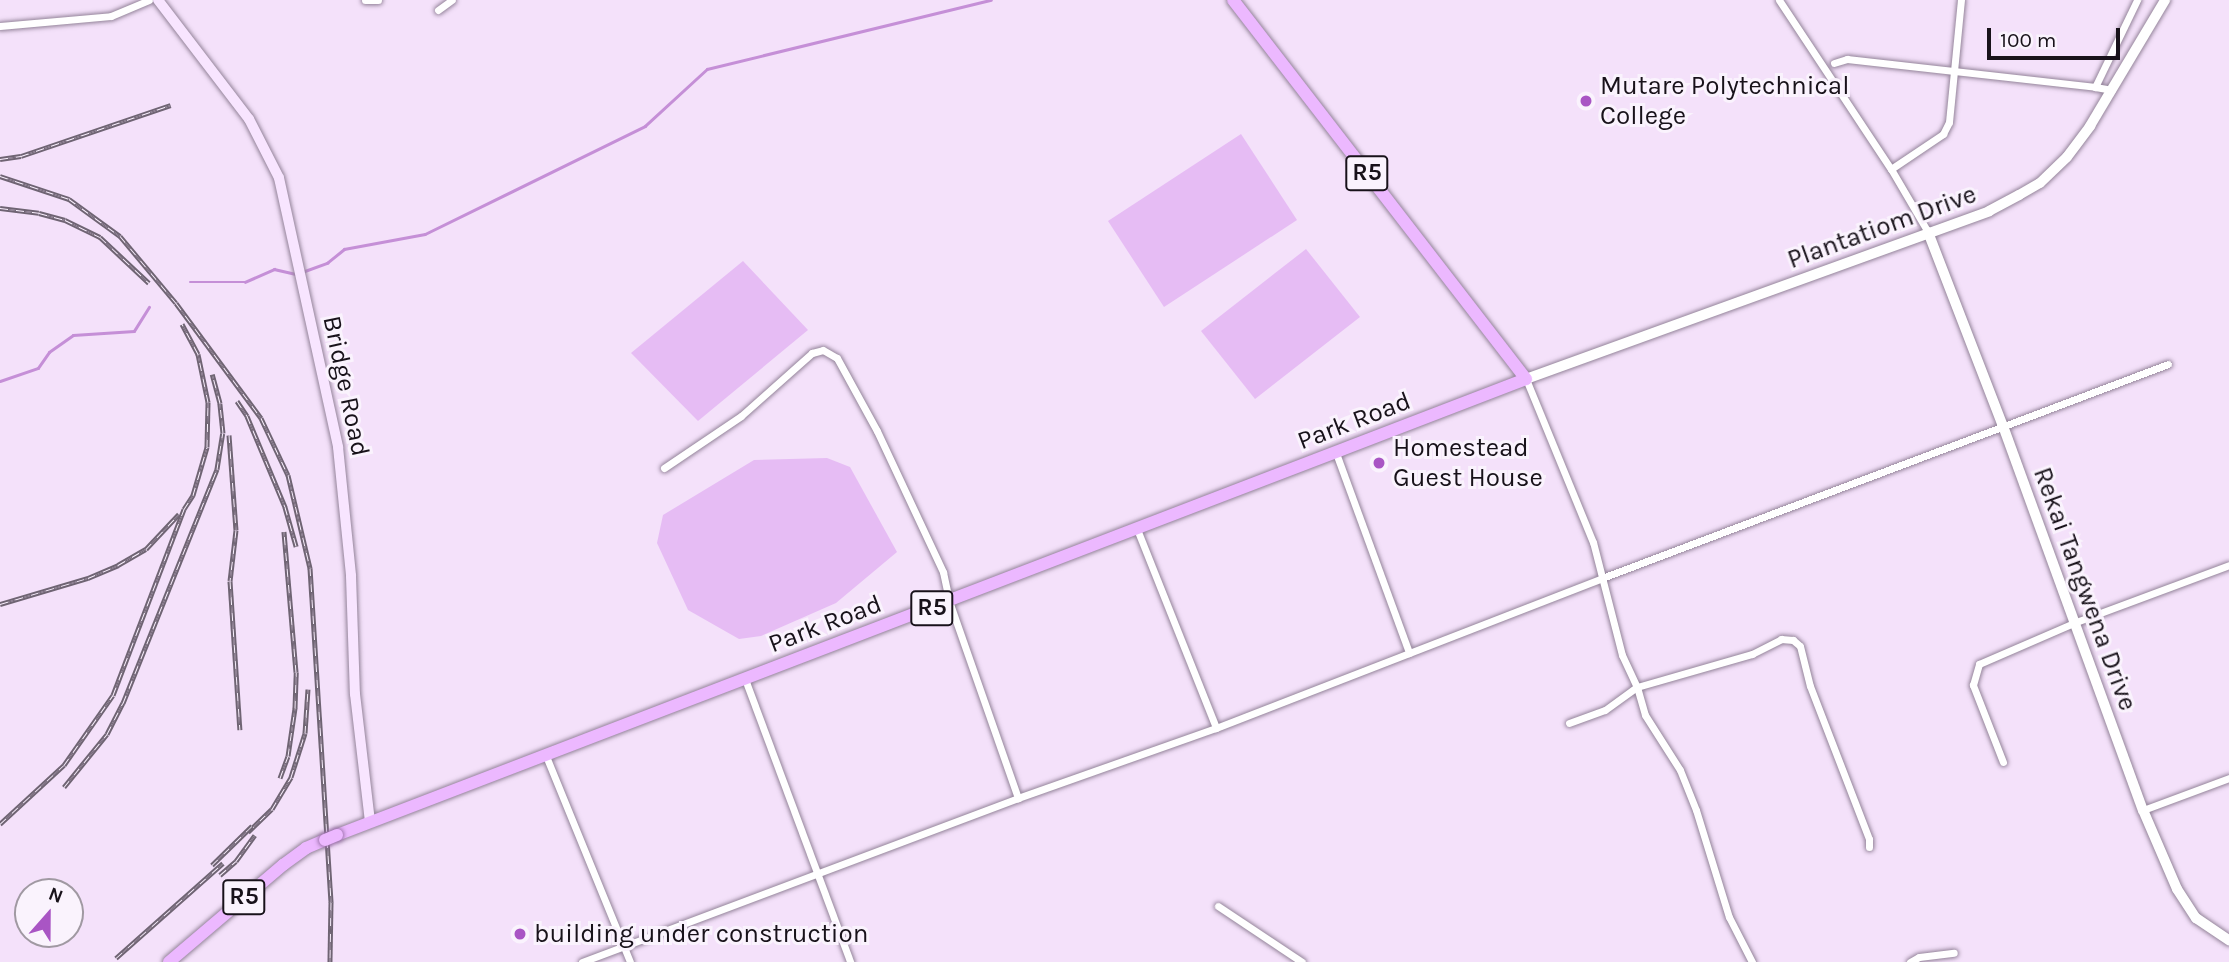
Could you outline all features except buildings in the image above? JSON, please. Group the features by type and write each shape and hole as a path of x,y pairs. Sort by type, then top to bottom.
{"highway":[{"name":"R5","path":"1234,1 1526,379"},
{"name":"Park Road","path":"169,962 283,865 306,848 331,837 546,757 1526,379"}],"main road":[{"name":"Bridge Road","path":"158,0 249,119 279,178 338,447 351,576 355,695 370,821"}],"street":[{"path":"0,26 110,16 149,0"},
{"path":"365,0 377,0"},
{"path":"438,10 452,0"},
{"path":"1779,0 1891,169 1928,232"},
{"path":"1891,169 1943,134 1949,122 1961,0"},
{"path":"2095,86 2137,0"},
{"name":"Plantatiom Drive","path":"1526,379 1989,211 2040,183 2067,157 2112,90 2165,0"},
{"path":"1833,63 1847,59 2112,90"},
{"name":"Rekai Tangwena Drive","path":"1928,232 2076,622 2143,810 2178,889 2196,918 2229,940"},
{"path":"664,468 741,416 803,359 817,351 832,354 844,366 943,572 949,601 1018,798"},
{"path":"582,962 1018,798 1216,728 1602,578 2168,364"},
{"path":"1526,379 1592,542 1622,655 1637,687 1645,715 1680,770 1696,810 1729,917 1752,962"},
{"path":"1336,453 1409,653"},
{"path":"1138,529 1216,728"},
{"path":"2003,762 1973,685 1979,664 2076,622 2229,565"},
{"path":"1569,723 1605,710 1637,687 1712,663 1733,660 1781,639 1793,640 1800,646 1810,687 1869,839 1869,847"},
{"path":"745,679 850,962"},
{"path":"546,757 630,962"},
{"path":"2143,810 2229,778"},
{"path":"1218,906 1302,962"},
{"path":"1910,962 1919,957 1954,953"}],"shaded area":[{"path":"1241,134 1297,220 1164,307 1108,221"},
{"path":"1306,249 1360,317 1255,399 1201,331"},
{"path":"743,261 808,330 698,421 631,353"},
{"path":"827,458 850,467 897,552 836,603 761,636 739,639 688,610 657,543 663,515 754,460"}],"waterway":[{"path":"302,272 327,263 344,249 425,234 645,126 707,69 991,0"},
{"path":"190,282 245,282 274,269 295,274"},
{"path":"0,381 38,368 49,352 73,335 134,331 149,307"}],"railway":[{"path":"0,159 21,156 171,105"},
{"path":"0,176 69,199 120,236 176,303 261,418 288,475 310,568 331,902 330,962"},
{"path":"0,208 39,213 65,220 100,237 149,283"},
{"path":"0,824 64,765 113,695 184,509 193,495 207,447 208,402 198,354 182,324"},
{"path":"64,787 107,734 123,703 217,469 223,433 220,403 212,374"},
{"path":"237,401 247,416 285,507 296,546"},
{"path":"229,435 236,530 230,581 240,730"},
{"path":"0,604 88,578 118,565 146,549 179,514"},
{"path":"280,778 288,756 295,708 296,672 284,532"},
{"path":"248,832 272,809 291,777 305,733 308,689"},
{"path":"212,865 252,826"},
{"path":"220,875 236,861 255,835"},
{"path":"116,958 223,863"}],"place":[{"name":"Mutare Polytechnical College","path":"1586,101"},
{"name":"Homestead Guest House","path":"1379,463"},
{"name":"building under construction","path":"520,934"}]}
